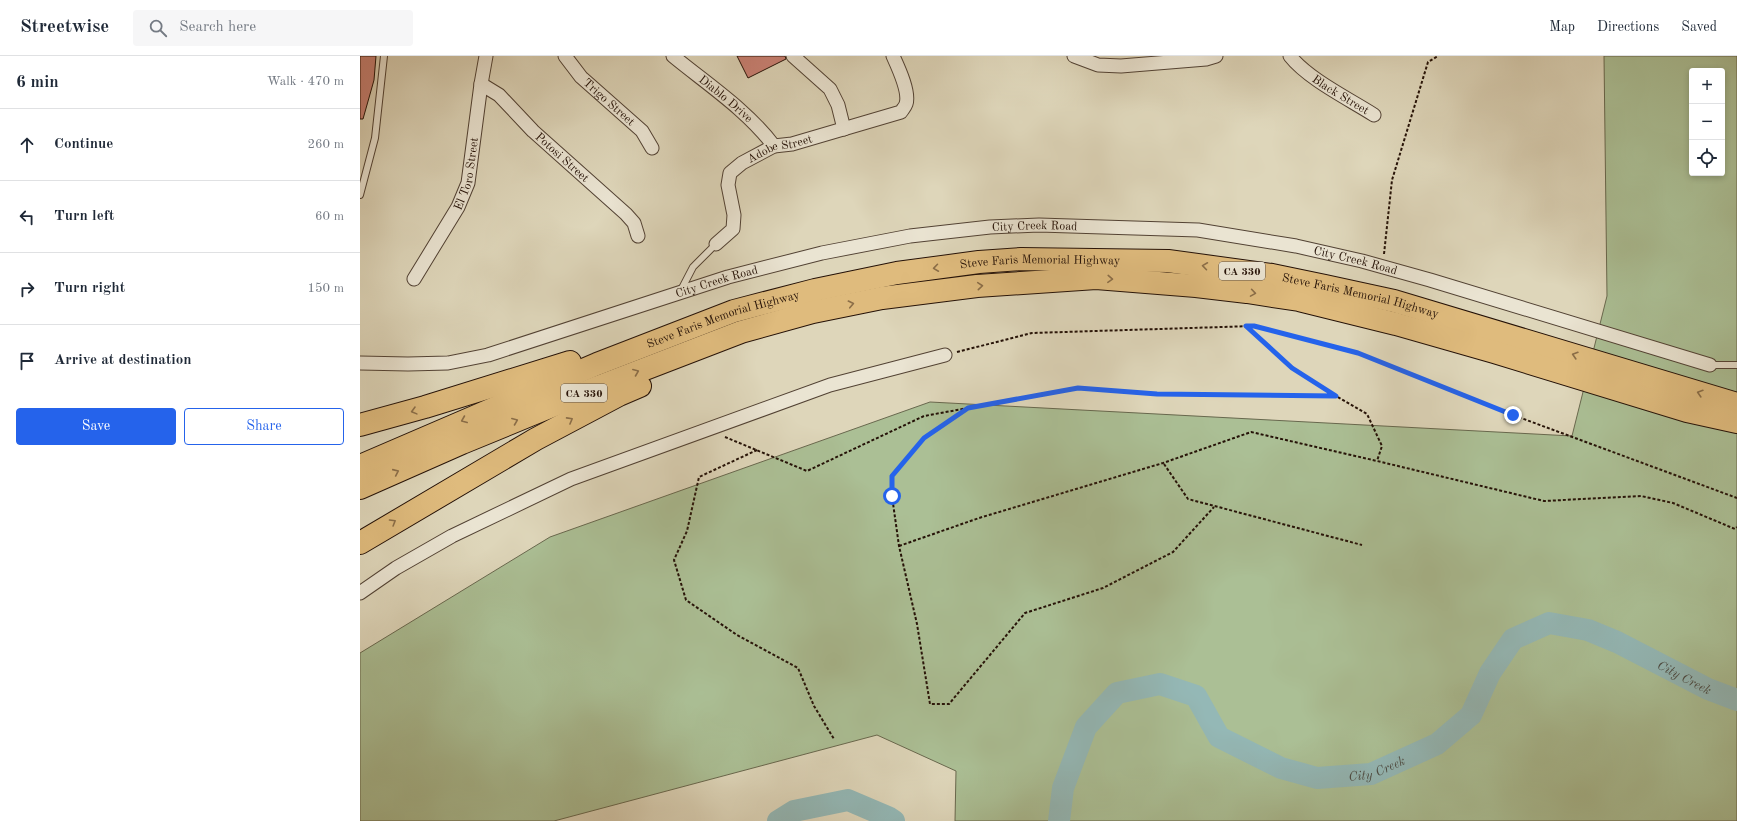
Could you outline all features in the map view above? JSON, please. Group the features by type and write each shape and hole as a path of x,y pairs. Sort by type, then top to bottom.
{"highway":[{"name":"Steve Faris Memorial Highway","path":"360,466 597,364 734,311 787,297 897,273 979,262 1021,259 1168,260 1272,275 1394,301 1737,404"},
{"name":"Steve Faris Memorial Highway","path":"360,488 462,443 698,347 741,332 813,312 882,298 977,286 1096,278 1189,285 1299,300 1396,324 1494,352 1687,411 1737,422"},
{"path":"360,425 425,407 734,311"},
{"path":"360,542 491,464 619,394 813,312"}],"street":[{"name":"El Toro Street","path":"414,279 458,207 468,183 480,84 486,56"},
{"name":"Trigo Street","path":"565,56 580,77 642,131 652,148"},
{"name":"Diablo Drive","path":"672,56 744,114 764,133 774,146"},
{"path":"793,56 830,89 838,105 844,129"},
{"name":"Adobe Street","path":"716,244 733,230 734,215 728,185 730,173 742,163 774,146 792,144 901,112 906,105 906,93 898,66 892,56"},
{"path":"1074,56 1098,65 1136,60 1210,57"},
{"name":"Black Street","path":"1290,56 1296,64 1322,83 1374,115"},
{"name":"Potosi Street","path":"480,84 499,95 533,131 626,214 634,223 638,236"},
{"name":"City Creek Road","path":"360,363 448,363 488,355 728,277 822,253 872,242 910,236 1039,225 1198,230 1296,246 1383,267 1596,329 1710,365"},
{"path":"360,592 452,536 571,479 830,385 945,355"}],"lane":[{"path":"360,195 375,138 384,56"},
{"path":"680,293 693,267 716,244"},
{"path":"1710,365 1737,365"}],"path":[{"path":"1383,267 1392,180 1428,62 1438,56"},
{"path":"1246,326 1292,368 1367,414 1382,446 1378,460"},
{"path":"945,355 1032,333 1254,326 1358,353 1513,415 1737,498"},
{"path":"708,429 807,471 924,416 1078,388 1157,394 1336,396"},
{"path":"968,408 924,438 892,476 892,496 899,546 917,624 930,704 949,704 1025,613 1103,588 1174,552 1214,507"},
{"path":"899,546 979,518 1163,463 1251,432 1378,460 1544,501 1641,496 1673,503 1734,529 1737,527"},
{"path":"758,450 699,477 687,531 674,560 686,600 737,635 798,668 814,706 834,739"},
{"path":"1163,463 1188,499 1362,546"}],"green space":[{"path":"1604,56 1737,56 1737,821 955,821 956,771 877,735 554,821 360,821 360,653 550,537 930,402 1572,436 1607,296"}],"building":[{"path":"360,56 376,56 374,80 363,119 360,119"},
{"path":"737,56 785,56 786,59 748,78"}],"waterway":[{"name":"City Creek","path":"1059,821 1063,788 1086,727 1117,693 1160,684 1196,696 1219,737 1281,768 1317,778 1371,774 1437,744 1471,715 1490,673 1513,639 1549,623 1588,630 1617,642 1708,689 1737,700"},
{"name":"City Creek","path":"778,821 794,811 848,800 894,821"}],"route":[{"path":"892,496 892,476 924,438 968,408 1078,388 1157,394 1336,396 1292,368 1246,326 1254,326 1358,353 1513,415"}]}
